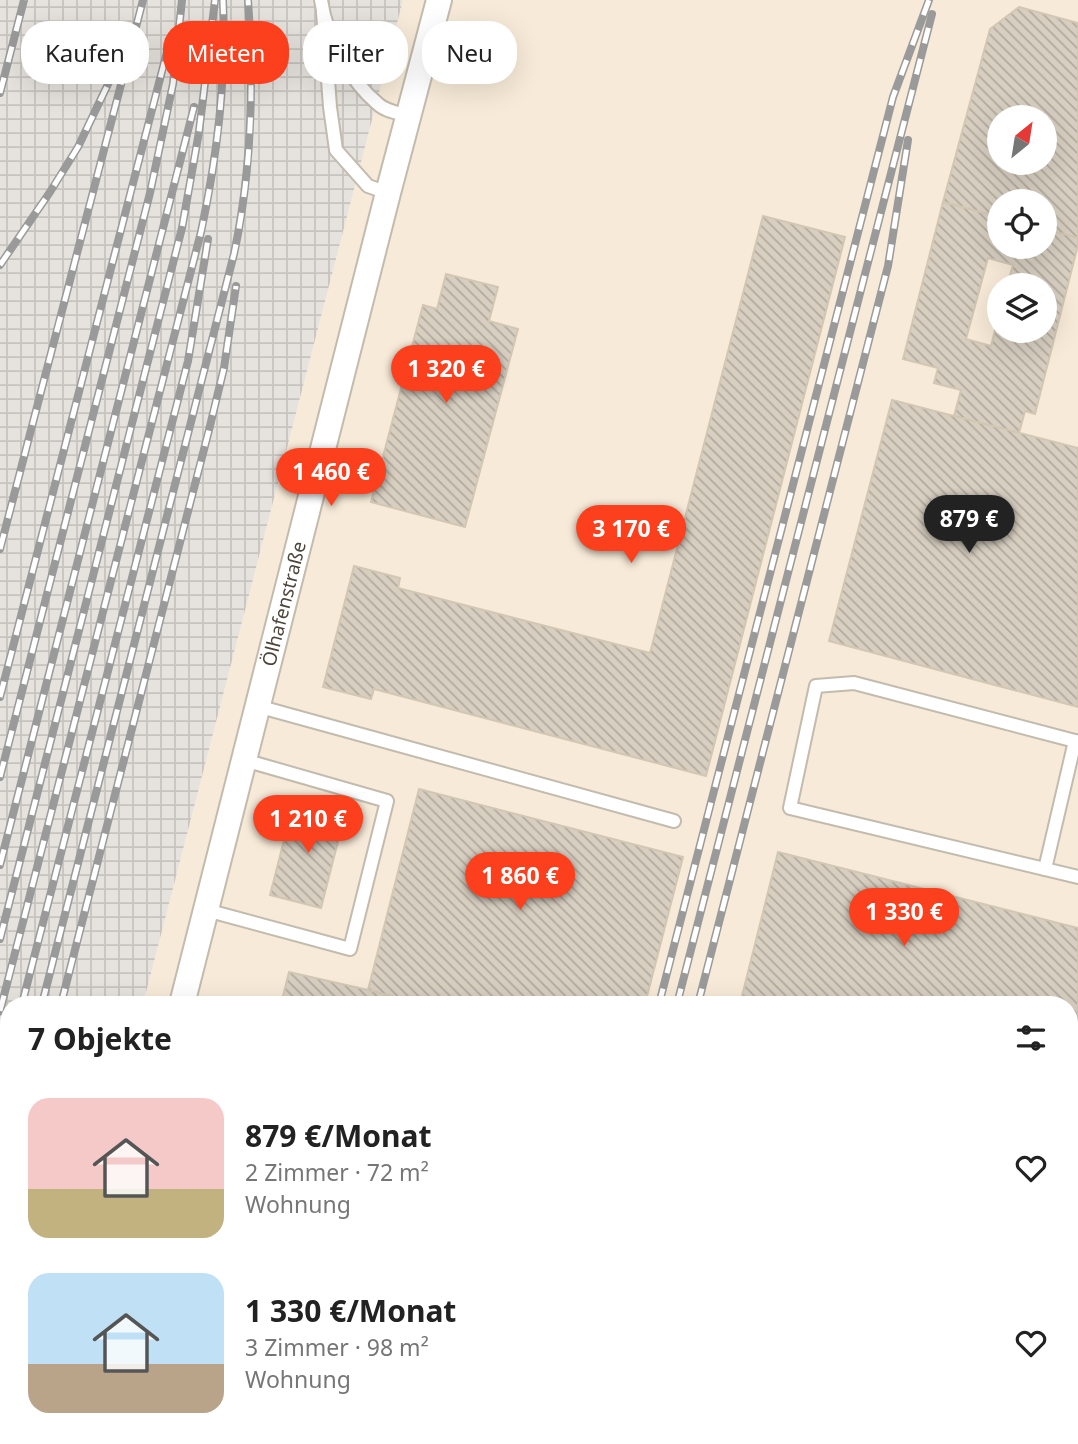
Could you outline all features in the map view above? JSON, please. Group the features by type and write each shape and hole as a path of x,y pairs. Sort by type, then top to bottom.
{"street":[{"name":"Ölhafenstraße","path":"184,996 439,0"}],"lane":[{"path":"322,6 348,72 379,106 408,116"},
{"path":"322,6 336,150 368,186 388,193"},
{"path":"1045,869 1076,742 854,683 816,686 790,808 1078,877"},
{"path":"257,706 674,821"},
{"path":"206,910 350,949 364,895 387,801 244,760"}],"shaded area":[{"path":"0,0 403,0 398,21 303,21 303,84 381,84 145,996 0,996"},
{"path":"403,0 1078,0 1078,996 145,996 381,84 408,84 408,21 398,21"}],"building":[{"path":"1019,7 1078,23 1078,238 1057,232 1057,189 987,189 987,214 943,202 990,29"},
{"path":"943,202 987,214 988,259 966,339 991,346 992,343 1053,343 1035,414 1025,411 1019,433 954,416 961,390 934,383 938,368 903,359"},
{"path":"763,216 845,237 706,776 374,689 371,699 323,687 354,566 400,578 398,588 650,653"},
{"path":"1057,232 1078,238 1057,328 1057,273 1011,273 1013,265 992,259 1057,259"},
{"path":"446,274 498,287 489,321 518,329 465,527 371,502 423,305 437,309"},
{"path":"892,400 1078,448 1078,707 829,641"},
{"path":"419,789 683,857 647,996 391,996 368,990"},
{"path":"294,801 345,814 321,908 270,895"},
{"path":"778,852 1078,928 1078,996 742,996"},
{"path":"289,972 391,996 283,996"}],"railway":[{"path":"0,93 24,0"},
{"path":"0,549 143,0"},
{"path":"0,777 150,193 173,84 182,0"},
{"path":"0,939 182,228 199,132 215,0"},
{"path":"4,996 201,232 220,116 223,0"},
{"path":"44,996 234,254 245,191 250,127 248,0"},
{"path":"661,996 893,97 929,0"},
{"path":"679,996 932,14"},
{"path":"0,697 163,67"},
{"path":"0,265 78,147 108,84"},
{"path":"0,865 194,107"},
{"path":"700,996 888,266 908,140"},
{"path":"24,996 188,361 208,239"},
{"path":"63,996 209,430 224,368 236,286"}]}
